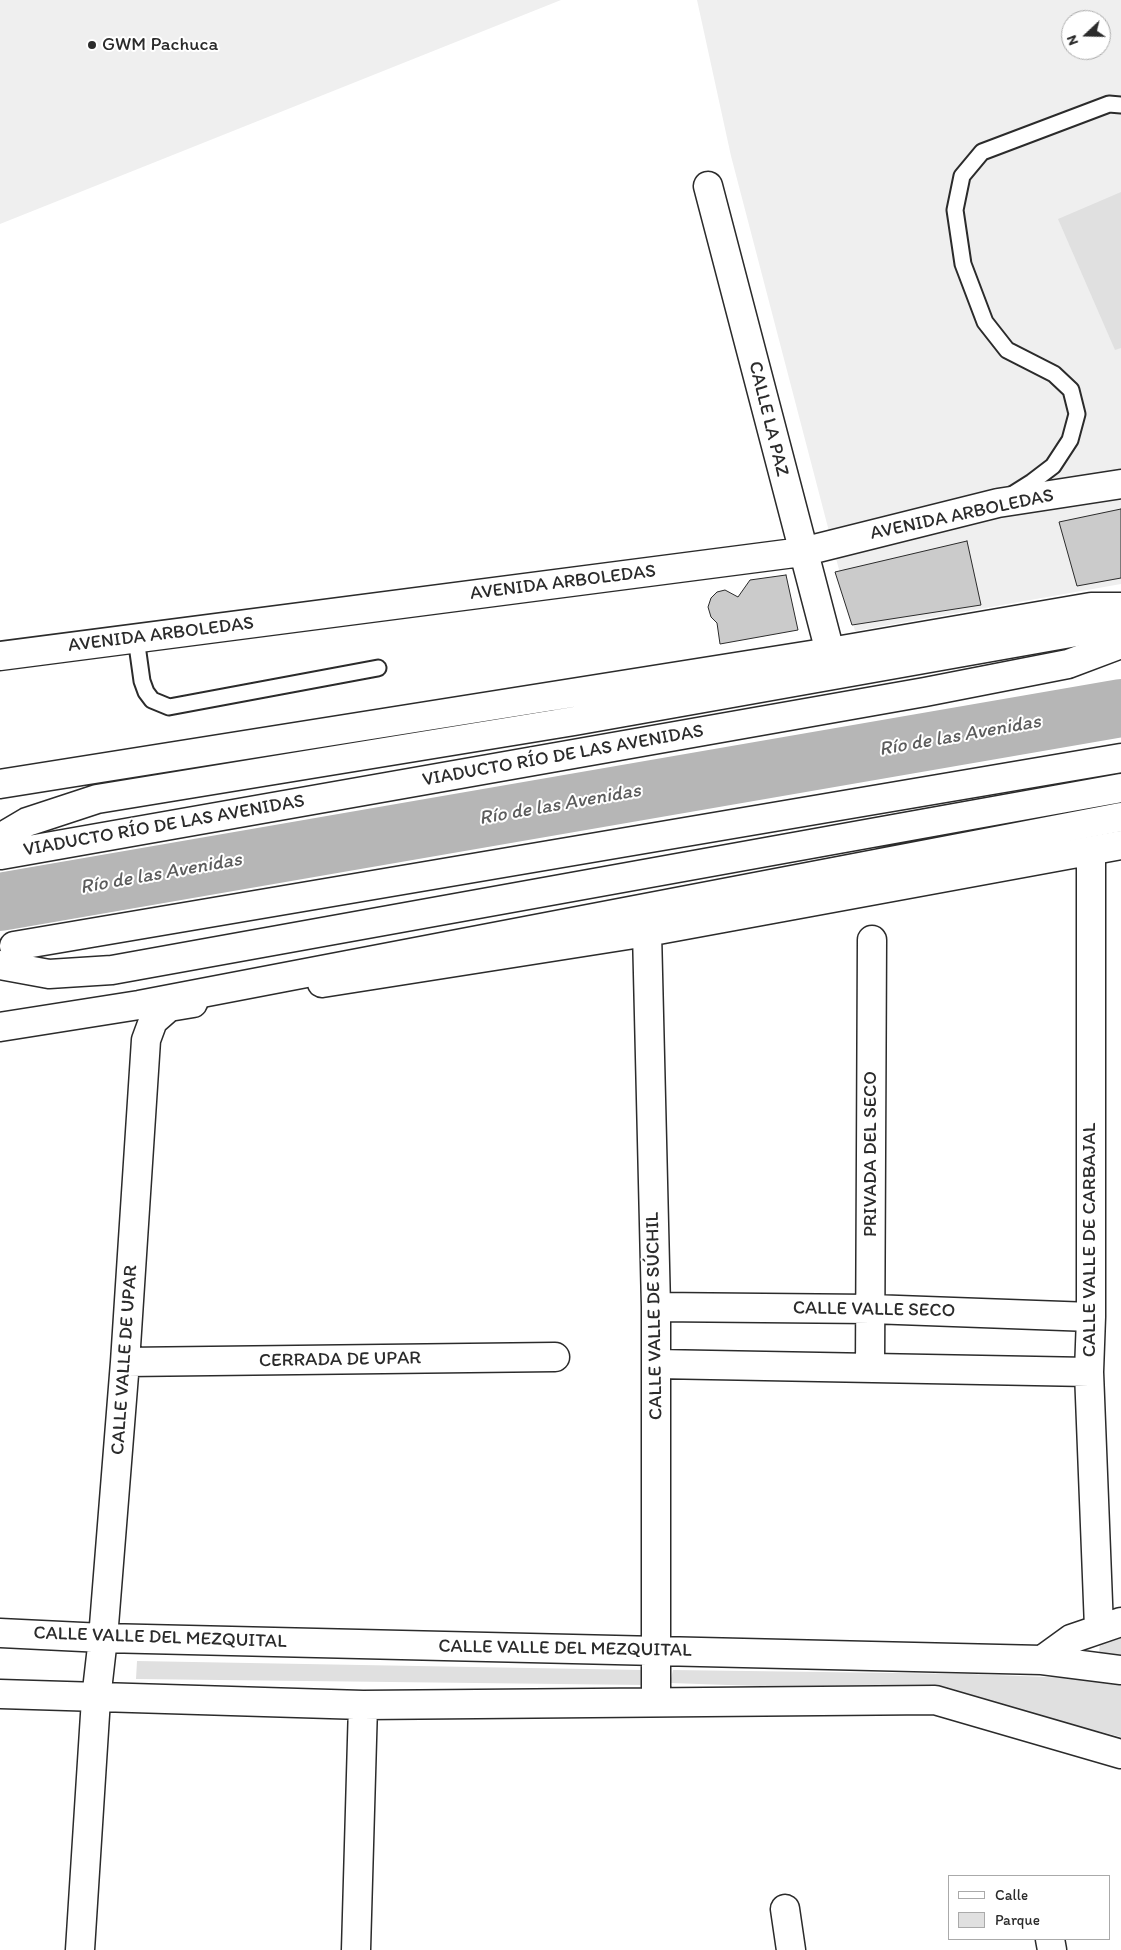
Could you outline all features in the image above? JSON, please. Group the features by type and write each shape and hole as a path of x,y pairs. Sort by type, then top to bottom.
{"street":[{"name":"CALLE LA PAZ","path":"708,186 802,552 830,652"},
{"name":"AVENIDA ARBOLEDAS","path":"0,656 802,552 998,503 1121,484"},
{"path":"0,784 830,652 1090,607 1121,607"},
{"path":"1,846 27,822 97,799 574,722 1121,624"},
{"name":"VIADUCTO RÍO DE LAS AVENIDAS","path":"1,846 925,692 1068,664 1121,644"},
{"path":"7,956 1121,758"},
{"path":"7,956 50,974 112,970 1121,788"},
{"path":"4,1020 139,1006 1121,817"},
{"path":"647,932 1121,845"},
{"name":"CALLE VALLE DE CARBAJAL","path":"1090,851 1091,1317 1089,1372 1110,1625"},
{"name":"CALLE VALLE DE UPAR","path":"80,1950 96,1699 103,1638 126,1362 146,1040 153,1021 169,1007 647,932"},
{"name":"CALLE VALLE DE SÚCHIL","path":"647,932 657,1364 656,1701"},
{"name":"PRIVADA DEL SECO","path":"870,1368 872,940"},
{"name":"CALLE VALLE SECO","path":"656,1307 871,1309 1091,1317"},
{"name":"CERRADA DE UPAR","path":"126,1362 556,1357"},
{"path":"657,1364 1089,1372"},
{"path":"1042,1660 1071,1639 1110,1625"},
{"name":"CALLE VALLE DEL MEZQUITAL","path":"0,1633 103,1638 1042,1660 1121,1670"},
{"path":"0,1694 96,1699 363,1705 935,1700 1067,1740 1121,1754"},
{"path":"356,1950 363,1705"},
{"path":"785,1909 792,1950"}],"lane":[{"path":"998,503 1032,482 1052,466 1070,440 1077,414 1071,390 1054,374 1008,350 985,322 963,264 955,210 962,176 982,152 1109,104 1121,105"},
{"path":"136,638 142,681 146,692 152,700 169,707 378,668"}],"shaded area":[{"path":"0,0 561,0 0,224"},
{"path":"697,0 1121,0 1121,584 855,631 731,156"}],"green space":[{"path":"1121,192 1121,348 1115,350 1058,219"},
{"path":"1121,1634 1121,1657 1099,1655 1100,1640"},
{"path":"137,1661 642,1670 645,1685 136,1679"},
{"path":"673,1670 970,1674 1121,1680 1121,1737 932,1692 670,1683"}],"building":[{"path":"1121,509 1121,578 1077,586 1059,522"},
{"path":"967,541 981,605 852,625 835,572"},
{"path":"786,575 798,630 720,644 717,623 711,617 708,607 711,598 717,592 725,590 738,597 750,580"}],"waterway":[{"name":"Río de las Avenidas","path":"0,902 1121,708"}],"place":[{"name":"GWM Pachuca","path":"92,45"}]}
